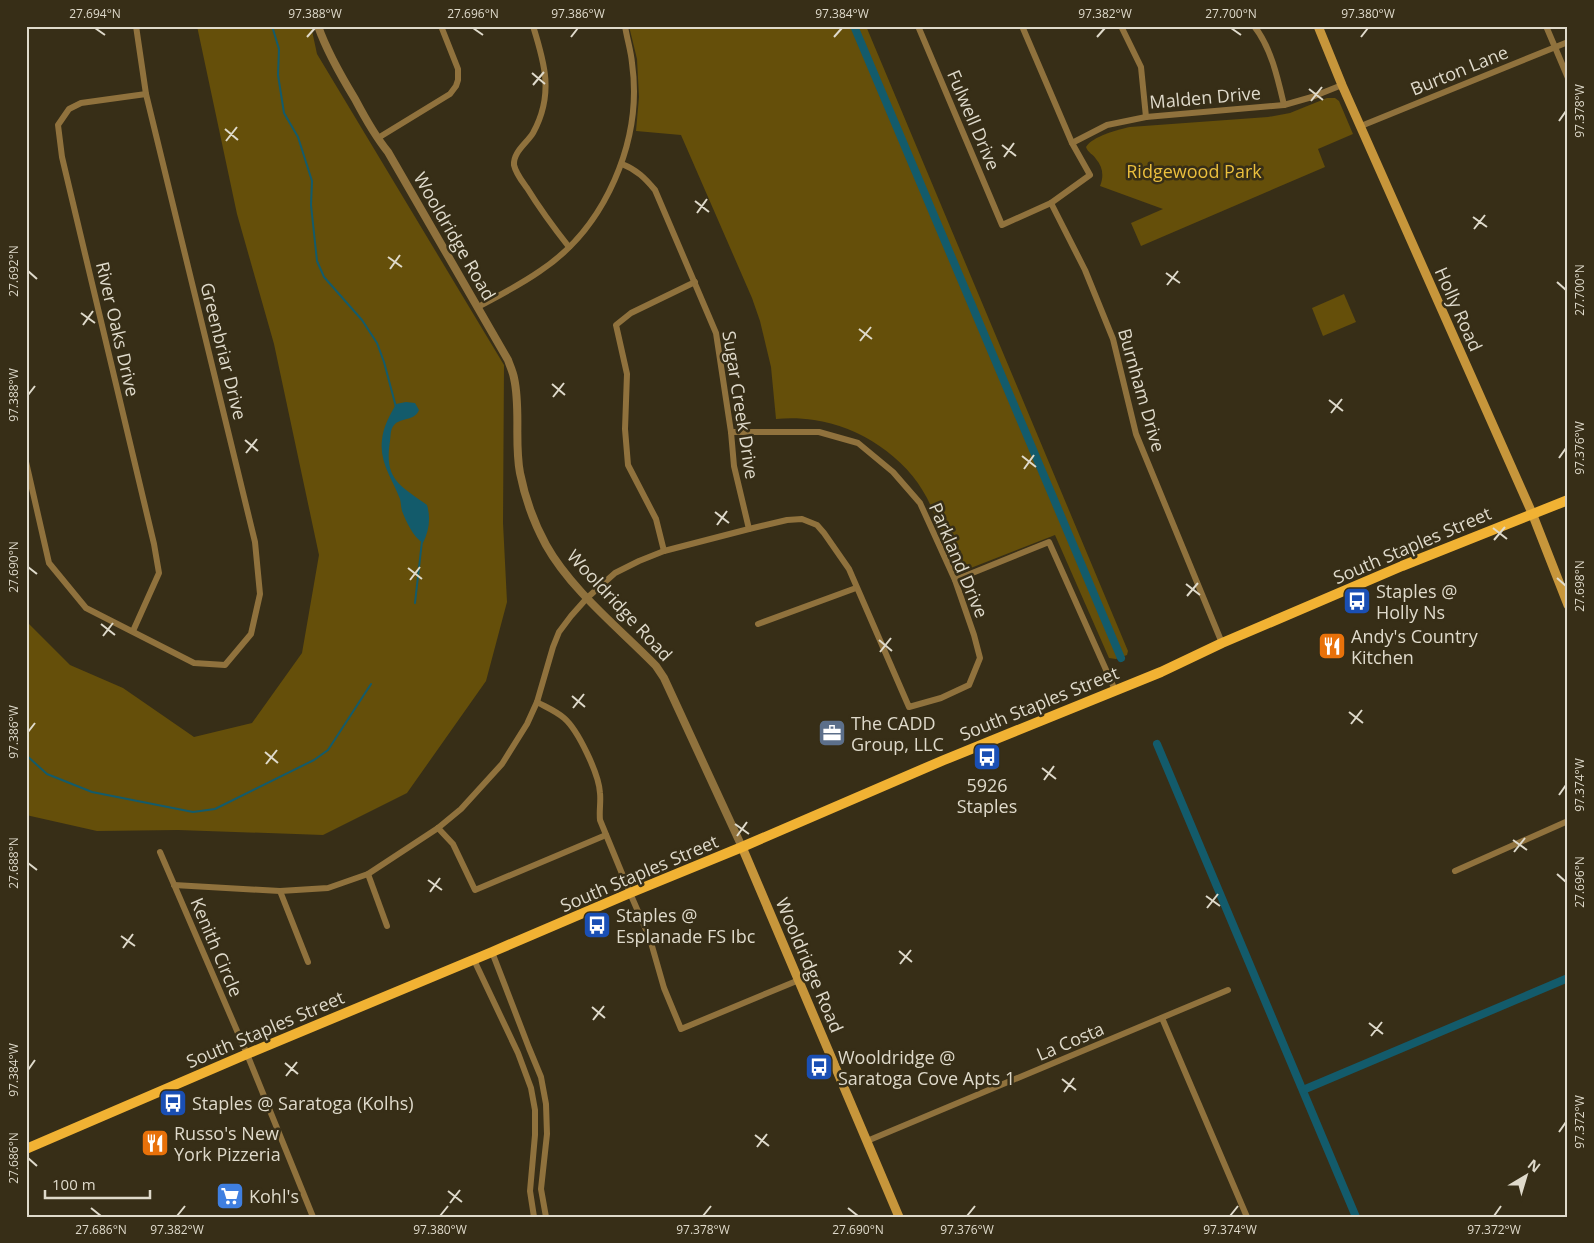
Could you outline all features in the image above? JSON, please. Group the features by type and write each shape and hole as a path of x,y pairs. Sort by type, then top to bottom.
{"main road":[{"name":"Holly Road","path":"1318,26 1342,85 1532,513 1568,605"},
{"name":"South Staples Street","path":"26,1149 944,760 1174,666 1222,643 1532,513 1568,500"},
{"name":"Wooldridge Road","path":"742,847 899,1217"}],"street":[{"name":"Greenbriar Drive","path":"133,632 194,663 225,665 251,634 260,594 255,542 146,94 136,26"},
{"name":"Wooldridge Road","path":"318,26 340,73 388,152 508,360 514,378 517,397 516,450 525,494 546,546 587,598 645,655 664,678 742,847"},
{"path":"378,138 450,94 456,86 459,74 458,69 441,26"},
{"path":"533,26 546,74 544,105 534,131 516,156 514,162 519,177 543,214 569,247"},
{"path":"478,308 541,271 569,247 598,213 622,164 630,134 634,94 633,64 625,26"},
{"name":"Fulwell Drive","path":"918,26 1002,226 1051,203"},
{"path":"1022,26 1072,143 1090,175 1051,203"},
{"path":"1121,26 1141,67 1146,117"},
{"path":"1254,26 1259,32 1276,71 1284,105"},
{"path":"1546,26 1568,78"},
{"name":"Burton Lane","path":"1361,126 1568,42"},
{"name":"Malden Drive","path":"1072,143 1107,125 1146,117 1284,105 1312,97 1342,85"},
{"name":"River Oaks Drive","path":"133,632 159,574 154,544 62,157 58,125 69,109 81,103 146,94"},
{"name":"Sugar Creek Drive","path":"622,164 635,170 647,179 655,190 716,333 731,432 734,466 749,529"},
{"name":"Burnham Drive","path":"1051,203 1085,270 1113,339 1136,434 1222,643"},
{"path":"664,551 656,519 628,465 625,429 626,374 616,325 631,313 695,282"},
{"name":"Parkland Drive","path":"731,432 819,432 858,443 893,472 920,503 955,580 980,658 969,685 953,693 909,707 856,588"},
{"path":"26,462 49,563 86,608 133,632"},
{"path":"174,885 280,891 328,888 368,874 438,828 461,809 502,764 527,724 537,702 553,646 559,632 587,598 616,573 664,551 787,520 802,519 816,526 824,533 849,569 856,588 758,624"},
{"path":"955,580 1049,542 1115,690"},
{"path":"537,702 562,716 572,726 581,740 598,781 601,794 600,820 650,939 664,988 681,1028 799,980"},
{"path":"1455,871 1568,822"},
{"path":"438,828 453,844 476,890 606,835"},
{"name":"Kenith Circle","path":"160,852 247,1054 313,1217"},
{"path":"368,874 387,926"},
{"path":"280,891 308,962"},
{"path":"492,952 541,1078 546,1104 547,1134 541,1189 546,1217"},
{"path":"474,960 518,1053 531,1088 535,1110 530,1191 534,1217"},
{"name":"La Costa","path":"867,1141 1228,990"},
{"path":"1162,1018 1247,1217"},
{"path":"518,1053 529,1048"},
{"path":"535,1120 546,1120"}],"green space":[{"path":"197,26 311,26 317,54 504,365 503,523 507,602 486,681 407,793 323,835 178,830 97,831 26,815 26,621 70,665 123,688 194,737 252,723 302,653 319,555 274,344 237,214"},
{"path":"629,26 866,26 1128,651 1127,655 1116,659 1109,658 1055,535 958,573 927,498 907,469 894,457 864,437 831,423 804,419 776,419 771,367 760,321 752,298 681,135 636,131 639,97 637,59"},
{"name":"Ridgewood Park","path":"1327,98 1335,98 1339,101 1353,134 1318,149 1325,167 1141,246 1131,223 1163,209 1100,186 1102,179 1101,168 1095,157 1086,147 1089,143 1100,137 1130,127 1268,117 1290,113"},
{"path":"1344,294 1356,322 1323,336 1312,308"}],"water":[{"path":"415,403 419,410 415,416 399,421 393,427 389,464 392,473 401,486 427,505 429,524 423,543 413,533 402,511 400,499 387,471 382,448 384,430 391,412 396,404"}],"waterway":[{"path":"272,26 279,49 278,75 284,113 298,137 312,181 311,205 317,261 324,277 362,320 377,343 396,407"},
{"path":"854,26 1121,658"},
{"path":"415,603 422,541"},
{"path":"26,755 47,774 92,792 193,812 215,809 314,760 328,750 371,684"},
{"path":"1157,744 1356,1217"},
{"path":"1303,1090 1568,978"}],"place":[{"name":"Staples @ Holly Ns","path":"1357,601"},
{"name":"Andy's Country Kitchen","path":"1332,646"},
{"name":"The CADD Group, LLC","path":"832,733"},
{"name":"5926 Staples","path":"987,757"},
{"name":"Staples @ Esplanade FS Ibc","path":"597,925"},
{"name":"Wooldridge @ Saratoga Cove Apts 1","path":"819,1067"},
{"name":"Staples @ Saratoga (Kolhs)","path":"173,1103"},
{"name":"Russo's New York Pizzeria","path":"155,1143"},
{"name":"Kohl's","path":"230,1196"}]}
